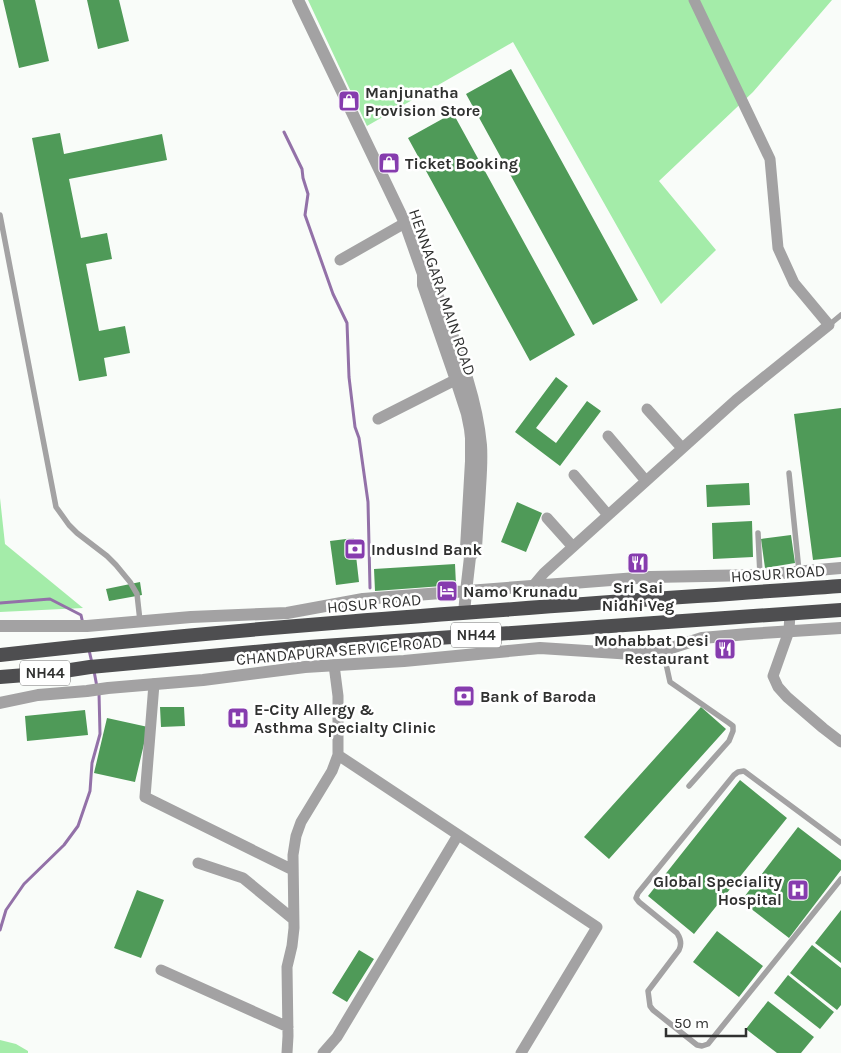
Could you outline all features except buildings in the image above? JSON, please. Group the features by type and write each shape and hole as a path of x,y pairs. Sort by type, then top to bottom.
{"highway":[{"name":"HOSUR ROAD","path":"0,655 85,645 464,613 841,586"},
{"name":"NH44","path":"0,677 309,647 841,610"}],"street":[{"name":"HENNAGARA MAIN ROAD","path":"298,0 405,223 423,274 423,286 460,377 471,438 466,548 470,557 464,613"},
{"path":"534,586 544,573 736,400 829,325 794,283 778,248 770,160 694,0"},
{"path":"340,260 405,223"},
{"path":"378,419 460,377"},
{"path":"647,410 682,448"},
{"path":"608,436 646,481"},
{"path":"574,475 608,515"},
{"path":"547,518 573,547"},
{"path":"0,626 98,625 191,617 287,613 363,599 650,577 760,574 841,568"},
{"path":"790,613 789,631 773,676 778,687 787,697 841,742"},
{"name":"CHANDAPURA SERVICE ROAD","path":"0,702 38,695 203,680 305,667 404,661 540,648 633,654 663,650 702,638 841,628"},
{"path":"289,1052 287,967 292,946 294,919 293,855 300,822 332,771 338,755 338,696 334,665"},
{"path":"154,684 145,797 293,870"},
{"path":"338,755 597,927 521,1053"},
{"path":"323,1053 337,1036 458,835"},
{"path":"198,862 244,878 294,919"},
{"path":"161,970 288,1026"}],"lane":[{"path":"0,214 56,507 77,533 107,556 130,582 137,594 140,621"},
{"path":"829,325 841,315"},
{"path":"789,472 799,571"},
{"path":"758,533 760,574"},
{"path":"663,650 670,682 733,726 729,741 688,786"},
{"path":"841,843 744,772 738,772 734,775 638,893 636,898 677,933 681,939 679,950 648,991 650,1006 697,1045 708,1044 841,878"}],"green space":[{"path":"308,0 832,0 753,92 659,181 716,250 661,304 513,42 367,126"},
{"path":"0,498 5,544 83,608 0,612"},
{"path":"0,1040 16,1044 28,1051 28,1053 0,1053"}],"waterway":[{"path":"284,132 302,169 308,194 305,215 333,294 347,323 349,377 355,427 359,438 368,502 370,588"},
{"path":"0,603 50,599 81,615 83,624"},
{"path":"89,650 92,663"},
{"path":"94,671 97,687"},
{"path":"0,930 6,910 24,884 64,845 78,826 90,791 92,763 100,734 99,693"}],"place":[{"name":"Manjunatha Provision Store","path":"349,101"},
{"name":"Ticket Booking","path":"389,163"},
{"name":"IndusInd Bank","path":"355,549"},
{"name":"Sri Sai Nidhi Veg","path":"638,563"},
{"name":"Namo Krunadu","path":"447,591"},
{"name":"Mohabbat Desi Restaurant","path":"725,649"},
{"name":"Bank of Baroda","path":"464,696"},
{"name":"E-City Allergy & Asthma Specialty Clinic","path":"238,718"},
{"name":"Global Speciality Hospital","path":"798,890"}]}
